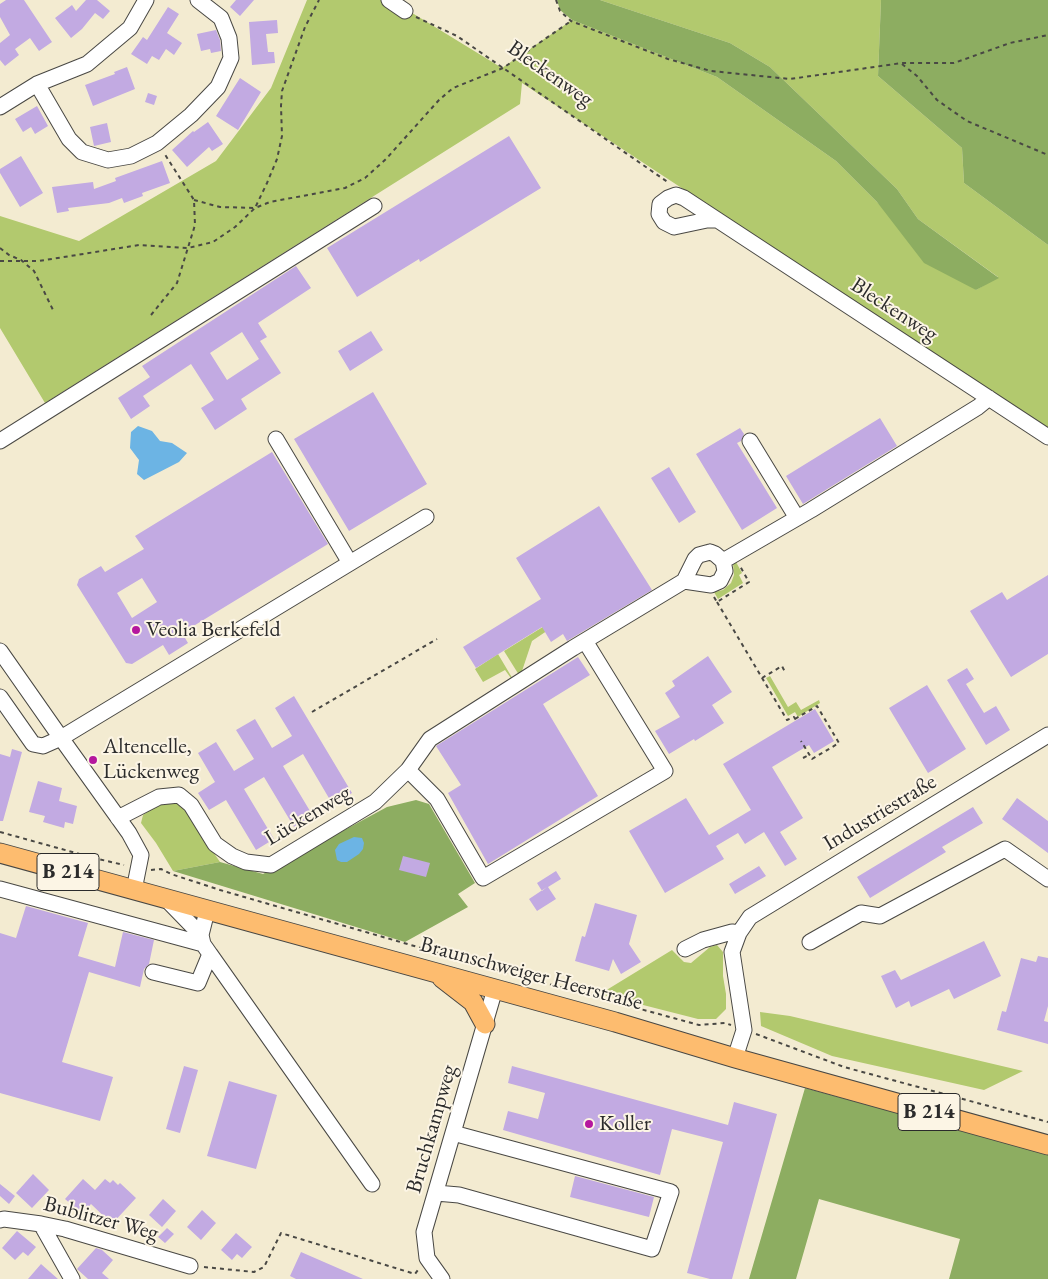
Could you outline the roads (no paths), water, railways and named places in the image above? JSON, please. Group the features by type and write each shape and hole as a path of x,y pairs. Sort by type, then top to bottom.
{"main road":[{"name":"Braunschweiger Heerstraße","path":"0,853 615,1022 736,1058 1048,1145"},
{"path":"432,972 473,1002 485,1024"}],"street":[{"path":"0,107 37,84 88,64 130,28 146,0"},
{"path":"37,84 69,139 82,152 108,160 131,156 157,143 191,115 218,87 231,58 229,38 221,18 198,0"},
{"path":"388,0 405,11"},
{"name":"Bleckenweg","path":"716,220 674,227 664,222 659,214 660,204 676,191 716,220 730,227 1048,438"},
{"path":"0,441 374,206"},
{"path":"723,561 970,412 989,398"},
{"path":"276,439 350,563"},
{"path":"750,441 797,518"},
{"path":"0,697 33,744 43,746 60,738 426,517"},
{"path":"585,641 665,771 483,878 437,799 408,770 430,738 585,641 684,581 699,555 710,552 723,561 725,566 723,576 716,584 706,585 684,581"},
{"path":"0,651 129,833 141,855 134,890"},
{"name":"Industriestraße","path":"736,1058 744,1030 732,952 739,933 750,918 1048,735"},
{"name":"Lückenweg","path":"118,818 159,797 179,795 191,805 215,844 232,856 246,862 271,865 375,802 408,770"},
{"path":"810,942 861,913 880,916 1005,849 1048,879"},
{"path":"0,889 205,944"},
{"path":"167,900 205,944 372,1184"},
{"path":"153,972 198,983 205,944 207,911"},
{"path":"684,948 703,940 732,932 739,933"},
{"name":"Bruchkampweg","path":"442,1279 427,1258 424,1232 495,989"},
{"path":"436,1192 459,1195 652,1249 671,1192 453,1133"},
{"name":"Bublitzer Weg","path":"0,1220 41,1224 190,1266"},
{"path":"41,1224 72,1279"}],"water":[{"path":"138,426 152,431 160,441 172,443 187,453 179,462 144,480 137,474 139,460 130,448 131,432"},
{"path":"354,837 362,838 364,843 363,849 347,862 337,860 335,850 339,844"}],"place":[{"name":"Veolia Berkefeld","path":"136,630"},
{"name":"Altencelle, Lückenweg","path":"93,760"},
{"name":"Koller","path":"589,1124"}]}
